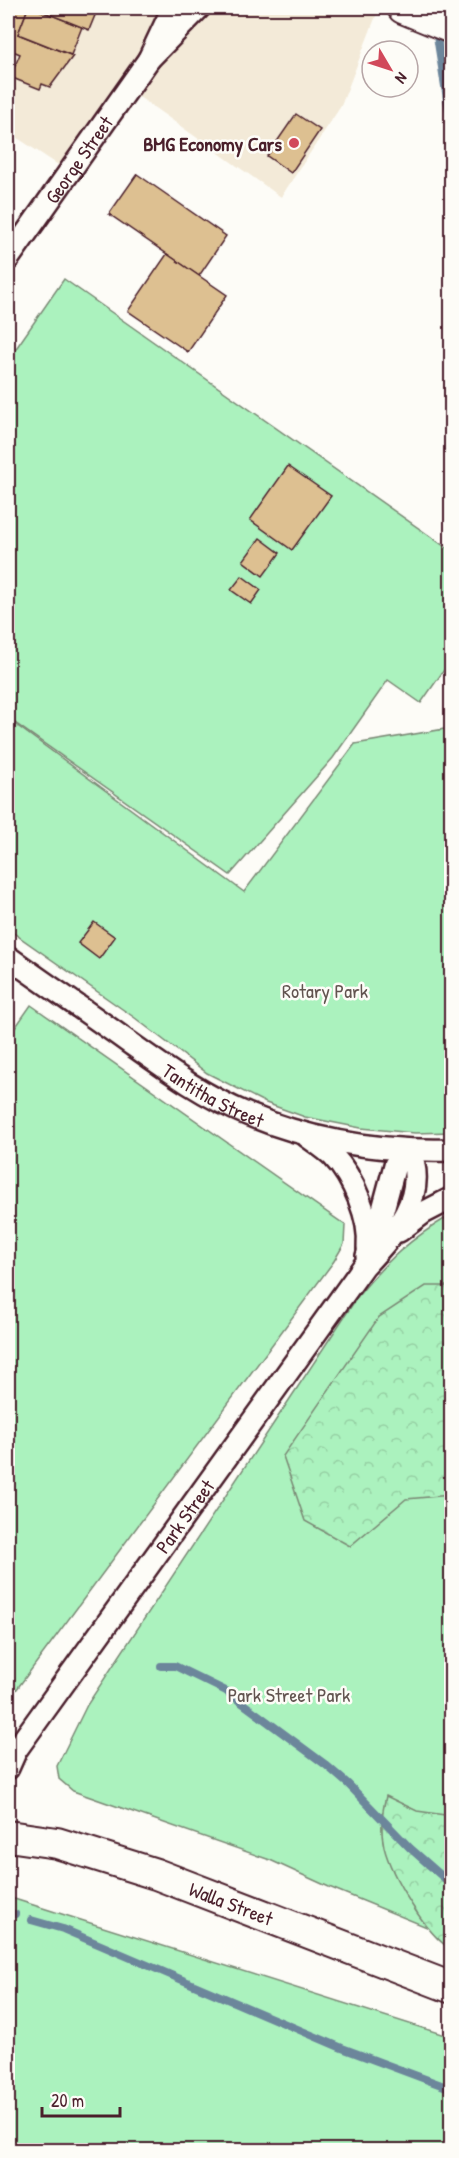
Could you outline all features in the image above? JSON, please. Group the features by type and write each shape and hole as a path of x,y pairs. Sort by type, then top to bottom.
{"street":[{"name":"George Street","path":"149,60 173,8"},
{"name":"George Street","path":"8,260 149,60 199,8"},
{"path":"403,8 452,28"},
{"name":"Tantitha Street","path":"8,957 167,1070 245,1113 303,1133 373,1147 452,1150"},
{"path":"303,1133 332,1155 351,1180 368,1232 365,1261"},
{"name":"Park Street","path":"365,1261 395,1165 409,1150 415,1164 414,1188 409,1205 392,1237"},
{"name":"Park Street","path":"8,1768 16,1750 365,1261 423,1213 452,1198"},
{"name":"Walla Street","path":"8,1836 57,1843 156,1874 452,1988"}],"shaded area":[{"path":"8,8 379,8 367,39 360,39 360,57 341,106 281,197 125,87 66,170 8,134"}],"green space":[{"path":"64,279 451,551 451,660 421,703 388,680 333,758 230,875 8,718 8,360"},
{"name":"Rotary Park","path":"8,719 244,892 355,744 451,728 451,1132 415,1133 361,1128 305,1117 266,1103 207,1073 135,1018 8,929"},
{"path":"31,1005 345,1225 344,1244 334,1261 8,1701 8,1038"},
{"name":"Park Street Park","path":"451,1215 451,1937 270,1860 73,1791 59,1779 57,1766 87,1705 358,1296 400,1251"},
{"path":"426,1286 451,1286 451,1495 406,1499 350,1546 305,1521 283,1456 379,1317"},
{"path":"386,1796 417,1811 451,1818 451,1949 441,1942 421,1918 402,1888 388,1859 382,1828"},
{"path":"8,1897 451,2037 451,2150 8,2150"}],"building":[{"path":"8,8 28,8 18,34 73,56 50,87 42,84 40,89 10,77 20,54 8,49"},
{"path":"28,8 34,8 82,27 71,55 18,34"},
{"path":"34,8 98,8 89,30"},
{"name":"BMG Economy Cars","path":"296,114 320,130 291,173 267,156"},
{"path":"137,174 226,236 199,276 109,214"},
{"path":"167,254 227,295 188,352 128,311"},
{"path":"288,466 331,496 292,550 250,520"},
{"path":"260,538 280,553 263,576 243,561"},
{"path":"242,576 261,590 251,604 231,590"},
{"path":"94,922 115,937 99,959 78,943"}],"waterway":[{"path":"436,30 452,130"},
{"path":"161,1666 175,1666 226,1691 326,1765 348,1784 410,1848 452,1885"},
{"path":"8,1912 15,1914"},
{"path":"31,1920 63,1929 342,2048 452,2089"}],"place":[{"name":"BMG Economy Cars","path":"294,143"}]}
